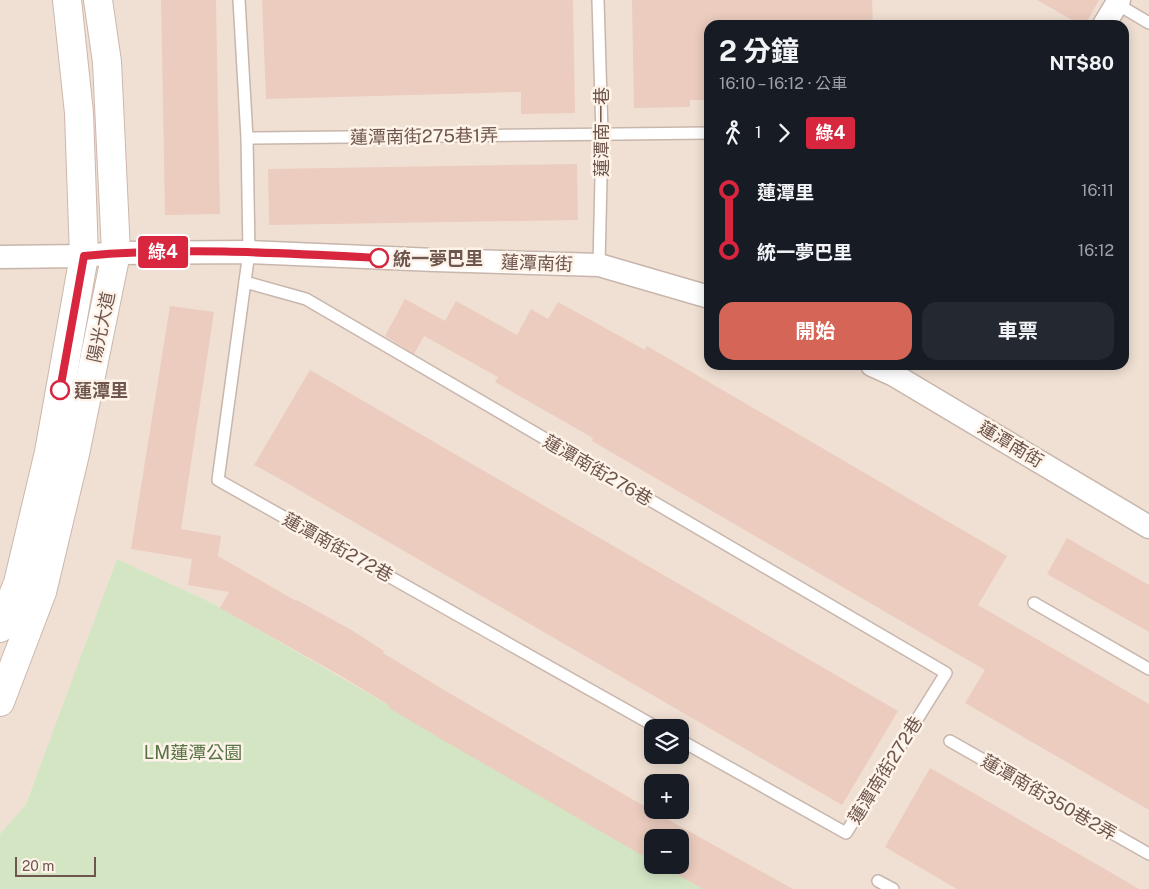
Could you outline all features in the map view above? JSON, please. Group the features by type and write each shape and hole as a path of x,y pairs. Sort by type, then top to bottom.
{"street":[{"name":"陽光大道","path":"0,628 18,583 48,452 84,256 79,112 67,0"},
{"name":"陽光大道","path":"0,702 42,592 75,454 116,253 107,62 98,0"},
{"path":"1107,20 1118,2"},
{"name":"蓮潭南街","path":"0,257 84,256 116,253 249,252 599,265 704,296"},
{"name":"蓮潭南街","path":"897,370 1149,527"}],"lane":[{"name":"蓮潭南街272巷","path":"239,0 247,138 249,252 218,480 644,720"},
{"name":"蓮潭南一巷","path":"598,0 602,134 599,265"},
{"path":"1118,2 1149,23"},
{"name":"蓮潭南街275巷1弄","path":"247,138 704,133"},
{"name":"蓮潭南街276巷","path":"244,282 306,299 946,673"},
{"path":"1034,603 1149,669"},
{"name":"蓮潭南街272巷","path":"689,745 846,833 946,673"},
{"name":"蓮潭南街350巷2弄","path":"950,741 1149,854"},
{"path":"878,880 893,889"}],"shaded area":[{"path":"0,0 1149,0 1149,889 706,889 689,873 689,829 644,829 644,853 216,605 118,560 26,804 0,834"}],"green space":[{"name":"LM蓮潭公園","path":"117,559 216,605 644,853 644,874 680,874 706,889 0,889 0,834 26,804"}],"building":[{"path":"161,0 216,0 220,214 165,215"},
{"path":"262,0 573,0 575,113 521,114 521,92 266,99"},
{"path":"632,0 872,0 873,20 704,20 704,100 690,100 690,107 634,108"},
{"path":"1037,0 1099,0 1088,20 1072,20"},
{"path":"577,164 578,220 269,225 268,169"},
{"path":"405,299 445,321 456,301 517,335 531,309 548,319 558,302 645,350 647,346 1007,556 978,605 1149,704 1149,810 965,703 985,670 592,441 593,438 495,382 498,377 424,336 414,354 385,336"},
{"path":"170,306 214,312 181,529 221,536 218,556 353,631 384,651 383,653 449,693 644,806 644,819 667,819 685,829 644,829 644,856 389,708 390,706 343,677 220,608 229,592 188,585 192,559 131,549"},
{"path":"310,370 898,711 842,805 254,465"},
{"path":"1067,538 1149,585 1149,632 1047,574"},
{"path":"930,768 1139,889 957,889 885,847"},
{"path":"689,831 793,889 703,889 676,874 689,874"}],"bus line":[{"name":"綠4","path":"60,390 84,256 116,253 249,252 379,258"}],"place":[{"name":"統一夢巴里","path":"379,258"},
{"name":"蓮潭里","path":"60,390"}]}
